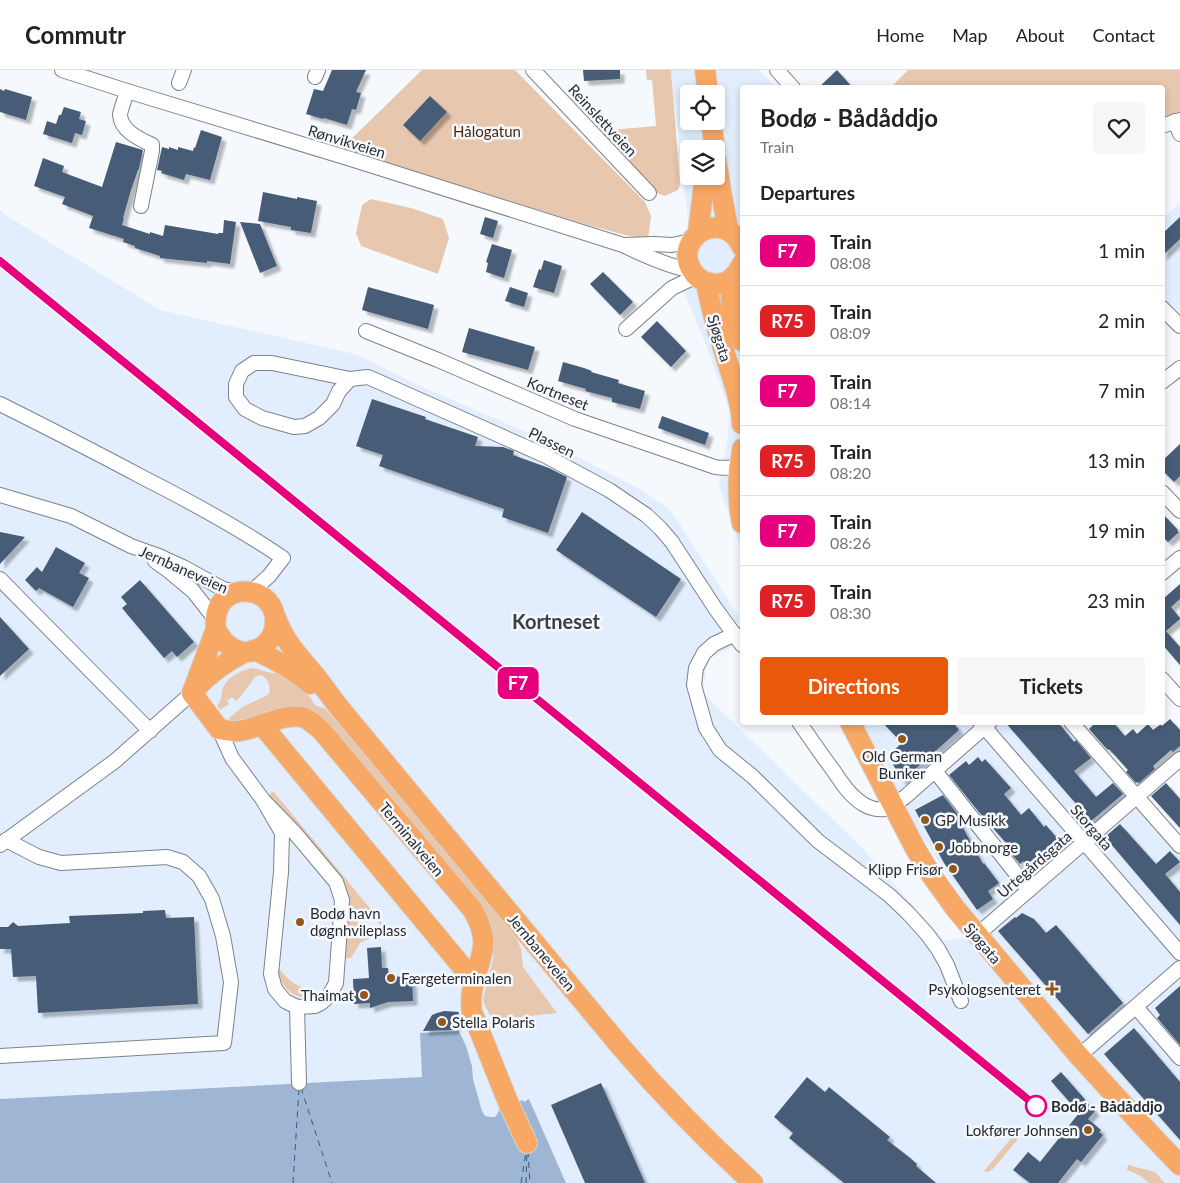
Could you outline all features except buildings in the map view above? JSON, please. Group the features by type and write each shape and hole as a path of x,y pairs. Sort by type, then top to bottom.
{"highway":[{"path":"705,70 707,85"},
{"name":"Sjøgata","path":"703,185 694,237 688,251 688,262 698,276 708,297 738,398 740,411"},
{"path":"719,185 728,230"},
{"path":"694,237 705,229 713,227 728,230 737,237 740,242"},
{"path":"698,276 713,284 720,284 727,282 739,272"},
{"name":"Sjøgata","path":"739,272 731,293 735,320 740,335"},
{"path":"740,492 740,511"},
{"name":"Jernbaneveien","path":"342,711 293,670 279,662 250,651 235,650 227,645 220,638 216,624 220,605 225,599 244,592 265,598 274,611 280,630 291,648 641,1071 699,1133 753,1183"},
{"path":"192,693 203,680 232,659 262,647 268,642 273,634 276,618"},
{"path":"192,693 216,624"},
{"path":"192,693 219,729"},
{"name":"Terminalveien","path":"219,729 238,731 291,716 305,718 313,723 321,730 473,910 479,922 483,946 474,981 471,1002 472,1012 508,1102 527,1143"},
{"path":"262,725 474,981"},
{"name":"Sjøgata","path":"852,725 915,848 955,908 1080,1056 1180,1165"},
{"name":"Sjøgata","path":"1153,1137 1180,1179"}],"street":[{"name":"Rønvikveien","path":"62,70 623,245 639,254 698,276"},
{"name":"Reinslettveien","path":"533,70 649,193"},
{"path":"777,70 790,85"},
{"path":"127,91 120,115 125,128 152,145 141,206"},
{"name":"Rønvikveien","path":"623,245 672,245 694,237"},
{"path":"626,329 672,288 698,276"},
{"path":"1165,311 1180,326"},
{"name":"Kortneset","path":"366,331 575,419 715,467 720,468 740,463"},
{"name":"Plassen","path":"350,379 339,391 333,404 319,418 305,426 294,427 262,418 246,409 236,397 236,384 242,371 254,363 272,363 350,379 368,377 546,456 609,490 646,515 660,528 678,550 739,640"},
{"path":"1165,380 1180,368"},
{"path":"0,404 208,511 283,558 269,576 244,592"},
{"name":"Jernbaneveien","path":"0,495 71,516 131,546 169,571 192,591 216,624"},
{"path":"1165,495 1180,511"},
{"name":"Jernbaneveien","path":"131,546 183,567 223,589 244,592"},
{"path":"1165,571 1180,558"},
{"path":"0,579 150,731"},
{"path":"739,640 714,644 704,653 696,668 694,685 706,728 720,750 752,776 818,841 889,895 908,913 938,949 947,965 961,1001"},
{"path":"1165,682 1180,699"},
{"path":"3,843 115,761 192,693"},
{"path":"801,725 852,795 862,804 871,808 886,809 905,797 984,725"},
{"name":"Storgata","path":"986,725 1180,953"},
{"path":"1074,725 1180,846"},
{"path":"219,729 232,758 263,800 282,833 271,974 275,989 285,1001 297,1007 315,1006 329,996 336,983 342,900 336,882 294,832 263,800"},
{"name":"Urtegårdsgata","path":"977,935 1180,759"},
{"path":"935,771 1029,890"},
{"path":"0,1056 224,1043 230,982 223,936 212,899 199,876 183,862 168,857 61,863 3,843"},
{"path":"1080,1056 1180,968"},
{"path":"297,1007 299,1082"},
{"path":"1136,1007 1180,1058"}],"shaded area":[{"path":"671,70 759,70 774,85 740,85 740,545 719,486 727,443 730,412 706,345 679,280 690,237 684,185 725,185 725,140 680,140 680,149"},
{"path":"1180,203 1180,326 1165,310 1165,216"},
{"path":"0,210 160,310 355,354 427,389 540,438 644,491 672,512 739,617 734,646 708,659 703,693 860,846 945,941 976,935 960,894 898,804 847,725 1072,725 1180,850 1180,1183 566,1183 529,1100 524,1102 518,1101 499,1109 496,1117 485,1117 473,1079 472,1066 466,1046 459,1031 420,1033 422,1077 0,1099"}],"green space":[{"name":"Hålogatun","path":"422,70 515,70 645,202 651,216 648,239 584,224 341,149"},
{"path":"646,70 671,70 680,184 678,190 665,196 652,188 598,131 656,126 652,80 647,80"},
{"path":"908,70 1180,70 1180,113 1165,117 1165,85 893,85"},
{"path":"371,199 411,208 443,219 449,238 438,274 361,246 356,233 362,205"},
{"path":"253,668 283,675 302,689 316,705 325,708 507,924 516,937 521,949 523,967 557,1013 493,1020 483,999 494,955 490,954 492,944 319,716 242,721 230,720 230,717 244,706 268,695 269,684 266,678 261,675 256,676 236,701 232,697 227,701 229,704 220,710 217,705 221,700 226,682 239,673"},
{"path":"273,791 388,930 386,931 369,912 363,914 357,922 370,938 360,943 351,958 344,958 339,879 269,795"},
{"path":"278,967 292,982 310,990 310,995 302,997 291,993 280,979"},
{"path":"1014,1135 1018,1139 993,1169 988,1172 984,1171"},
{"path":"1128,1165 1155,1172 1165,1183 1149,1183 1141,1176 1127,1170"}],"water":[{"path":"459,1031 466,1046 472,1066 473,1079 485,1116 494,1117 501,1106 523,1100 524,1102 529,1099 566,1183 0,1183 0,1099 422,1077 420,1033"}],"ferry route":[{"path":"301,1088 332,1183"},
{"path":"293,1183 299,1089"},
{"path":"526,1183 527,1151"},
{"path":"528,1151 530,1183"},
{"path":"521,1183 526,1152"}],"railway":[{"path":"0,260 1036,1106"}],"train":[{"name":"F7","path":"0,261 1036,1106"}],"place":[{"name":"Old German Bunker","path":"902,739"},
{"name":"GP Musikk","path":"925,820"},
{"name":"Jobbnorge","path":"939,847"},
{"name":"Klipp Frisør","path":"953,869"},
{"name":"Bodø havn døgnhvileplass","path":"300,922"},
{"name":"Færgeterminalen","path":"391,978"},
{"name":"Psykologsenteret","path":"1052,989"},
{"name":"Thaimat","path":"364,995"},
{"name":"Stella Polaris","path":"442,1022"},
{"name":"Bodø - Bådåddjo","path":"1036,1106"},
{"name":"Lokfører Johnsen","path":"1088,1130"}],"district":[{"name":"Kortneset","path":"556,621"}]}
